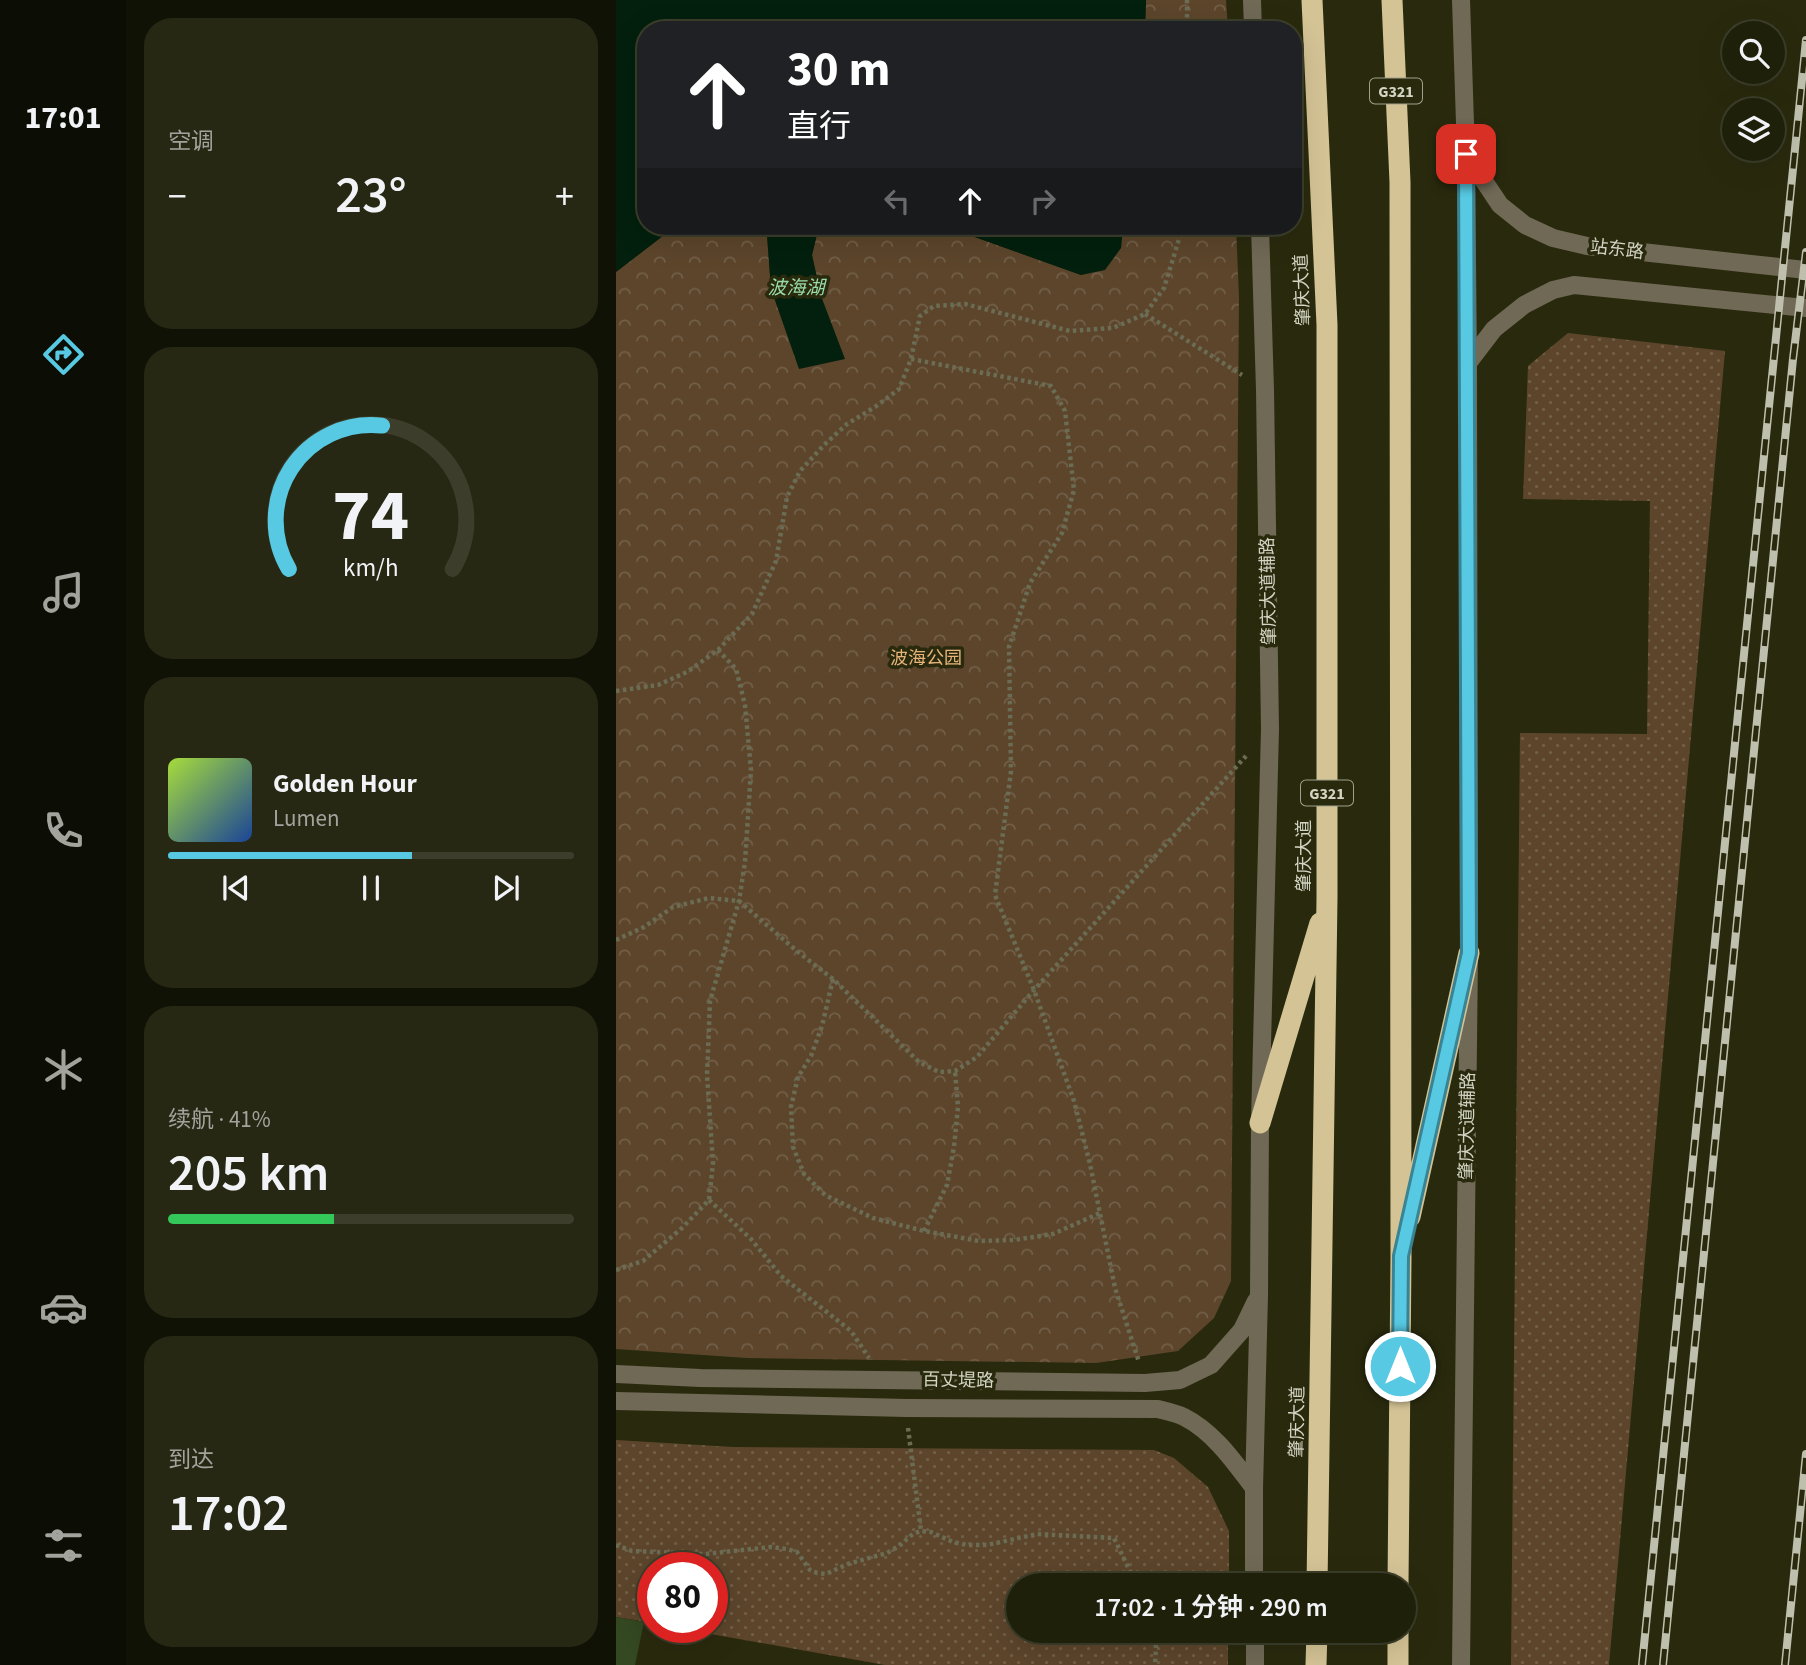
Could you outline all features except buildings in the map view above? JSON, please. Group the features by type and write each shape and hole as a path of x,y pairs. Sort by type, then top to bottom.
{"highway":[{"name":"肇庆大道","path":"1312,0 1327,325 1327,898 1317,1573"},
{"name":"G321","path":"1392,0 1400,182 1401,1256 1398,1573"},
{"path":"1260,1123 1327,898"},
{"path":"1401,1256 1469,953"},
{"path":"1316,1665 1317,1643"},
{"path":"1398,1643 1398,1665"}],"street":[{"path":"1252,0 1253,21"},
{"name":"肇庆大道辅路","path":"1461,0 1468,363 1469,953 1461,1665"},
{"name":"站东路","path":"1466,154 1500,205 1525,225 1553,238 1587,246 1806,270"},
{"name":"肇庆大道辅路","path":"1254,1573 1260,1123 1270,729 1260,235"},
{"path":"1468,363 1494,329 1524,305 1553,289 1574,285 1806,308"},
{"name":"百丈堤路","path":"616,1374 700,1378 1145,1383 1180,1380 1211,1365 1242,1330 1259,1295"},
{"name":"百丈堤路","path":"616,1401 906,1408 1158,1409 1184,1416 1204,1431 1225,1450 1254,1488"},
{"path":"1255,1643 1255,1665"}],"path":[{"path":"1187,0 1187,21"},
{"path":"616,691 658,685 687,672 718,650 752,614 775,561 787,498 800,471 846,424 899,389 911,359 920,316 934,306 965,304 1070,331 1113,328 1145,314 1164,288 1180,235"},
{"path":"1145,314 1265,390"},
{"path":"911,359 1051,386 1065,411 1074,490 1062,533 1030,583 1009,648 1011,771 995,895 1034,990 1074,1101 1115,1288 1145,1383"},
{"path":"616,1270 643,1261 682,1228 709,1200 713,1163 707,1075 710,1000 739,901 745,862 751,770 745,705 736,669 718,650"},
{"path":"616,940 644,927 673,907 709,898 739,901 833,979 919,1062 939,1072 955,1071 977,1057 1034,990 1270,729"},
{"path":"833,979 822,1026 811,1056 798,1077 791,1107 793,1147 804,1174 825,1195 873,1218 979,1241 1014,1240 1053,1234 1100,1213"},
{"path":"924,1231 947,1185 958,1107 955,1071"},
{"path":"709,1200 751,1239 781,1276 851,1331 882,1379"},
{"path":"906,1408 921,1531"},
{"path":"616,1545 632,1551 705,1554 771,1547 787,1549 797,1552 810,1570 826,1574 848,1564 887,1553 921,1531 967,1545 987,1545 1037,1534 1114,1538 1131,1573"},
{"path":"1155,1643 1155,1665"}],"green space":[{"path":"1146,0 1226,0 1227,21 1145,21"},
{"name":"波海公园","path":"664,235 767,235 771,289 821,296 812,255 817,235 969,235 1081,275 1121,248 1122,235 1236,235 1239,297 1231,1281 1214,1318 1178,1351 1096,1363 747,1358 616,1349 616,272"},
{"path":"1568,333 1725,351 1609,1665 1511,1665 1520,733 1647,734 1650,501 1523,499 1528,366"},
{"path":"616,1440 733,1447 1154,1450 1174,1458 1208,1487 1229,1531 1229,1573 1006,1573 1006,1643 1228,1643 1228,1665 885,1665 728,1637 728,1552 637,1552 637,1620 616,1617"}],"water":[{"path":"616,0 1146,0 1145,21 637,21 637,235 664,235 616,272"},
{"name":"波海湖","path":"767,235 817,235 812,255 821,296 845,359 799,369 771,289"},
{"path":"969,235 1122,235 1121,248 1105,270 1081,275"}],"railway":[{"path":"1642,1665 1806,40"},
{"path":"1663,1665 1793,359 1806,252"},
{"path":"1785,1665 1806,1454"}],"route":[{"path":"1400,1366 1401,1256 1469,953 1466,154"}]}
